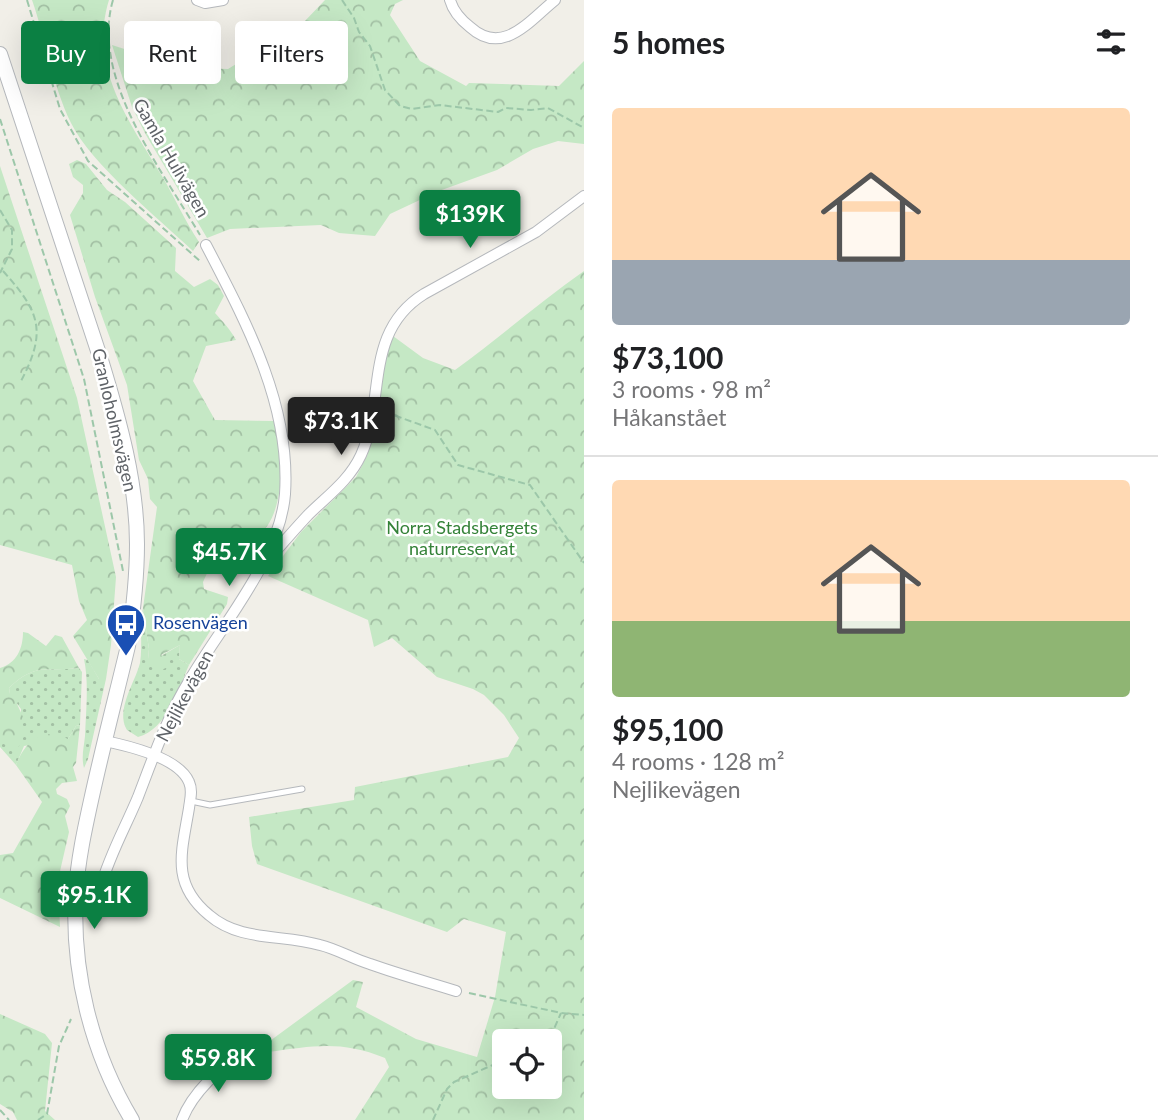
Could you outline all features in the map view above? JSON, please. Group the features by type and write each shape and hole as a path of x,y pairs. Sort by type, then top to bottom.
{"street":[{"path":"197,0 205,3 223,0"},
{"path":"450,0 462,20 480,36 498,39 521,30 555,0"},
{"name":"Granloholmsvägen","path":"0,54 98,348 114,404 132,488 137,542 133,616 82,842 76,902 77,952 90,1022 110,1077 132,1120"},
{"path":"262,567 310,513 349,475 361,454 373,408 381,351 402,312 412,301 536,232 584,195"},
{"name":"Nejlikevägen","path":"96,917 102,884 154,756 187,683 262,567 279,524 285,496 282,440 271,388 262,363 206,245"},
{"path":"106,741 167,761 189,781 191,792 181,850 181,869 185,886 210,916 227,927 250,934 321,945 367,964 456,991"},
{"path":"183,1120 185,1111 207,1082 237,1058 247,1058"}],"lane":[{"path":"190,800 210,805 302,789"}],"path":[{"path":"27,0 60,110 88,161 205,265"},
{"name":"Gamla Hulivägen","path":"113,0 107,25 107,43 122,97 136,128 206,245"},
{"path":"342,0 354,18 359,32 370,46 385,90 400,106 412,109 440,105 498,112 506,108 548,108 584,128"},
{"path":"0,119 84,379 124,581"},
{"path":"0,210 12,230 12,248 1,272 22,292 37,327 37,344 20,383"},
{"path":"373,408 435,430 458,465 530,485 584,563"},
{"path":"456,991 495,997 561,1013 584,1015"},
{"path":"554,1029 561,1013"},
{"path":"38,1120 47,1114 59,1046 71,1020"},
{"path":"433,1120 447,1089 454,1082 492,1065"},
{"path":"0,1110 9,1120"}],"green space":[{"path":"32,0 109,0 105,21 38,21"},
{"path":"325,0 403,0 395,4 390,15 420,61 466,86 469,83 559,86 584,61 584,144 558,141 533,149 497,170 439,191 390,214 375,236 339,233 321,225 230,229 207,238 146,135 125,84 221,84 221,69 228,69 235,65 235,84 348,84 348,21 305,21"},
{"path":"112,45 124,49 124,82"},
{"path":"110,76 137,135 199,242 193,251 126,190 94,156 71,123 56,84 110,84"},
{"path":"77,160 86,164 107,190 125,202 176,248 175,271 194,287 210,279 218,285 224,296 215,313 236,340 206,346 193,381 215,420 274,421 280,450 280,488 274,514 268,525 261,533 252,537 226,537 209,552 209,569 203,582 204,589 228,597 227,604 189,665 179,659 180,645 161,655 167,660 168,667 159,671 148,659 143,608 157,507 150,499 148,479 139,460 127,385 95,297 70,215 83,193 83,185 73,177 69,164"},
{"path":"0,166 77,398 116,577 106,679 99,679 73,636 87,620 79,601 72,565 0,545"},
{"name":"Norra Stadsbergets naturreservat","path":"584,271 584,1120 355,1120 389,1067 385,1058 341,1047 268,1052 263,1046 353,980 363,982 356,1007 416,1039 477,1057 495,997 506,932 464,919 447,932 257,864 249,817 354,800 355,787 508,757 519,738 504,715 484,695 437,677 392,638 374,647 368,620 268,576 301,532 356,477 367,456 373,434 380,370 393,336 423,358 455,370"},
{"path":"143,608 148,659 161,656 180,645 179,659 189,665 176,697 164,717 148,733 138,737 127,730 123,714 140,663"},
{"path":"23,632 46,646 55,635 62,637 79,668 34,671 9,688 10,694 15,694 19,699 17,704 23,717 21,730 25,734 18,748 0,743 0,668 15,659 22,644"},
{"path":"84,659 88,660 99,679 106,679 84,768 87,687"},
{"path":"79,668 82,672 80,725 76,726 68,739 24,746 16,765 0,747 0,743 21,730 21,709 10,694 9,688 34,671"},
{"path":"80,725 76,763 73,767 77,781 62,783 56,789 57,794 67,799 70,806 65,816 69,832 58,880 60,927 0,898 0,855 13,853 42,802 16,765 24,749 42,735 59,735 68,739 76,726"},
{"path":"0,1014 45,1034 52,1043 45,1111 55,1120 17,1120 13,1112 0,1104"}],"place":[{"name":"Rosenvägen","path":"126,657"}]}
